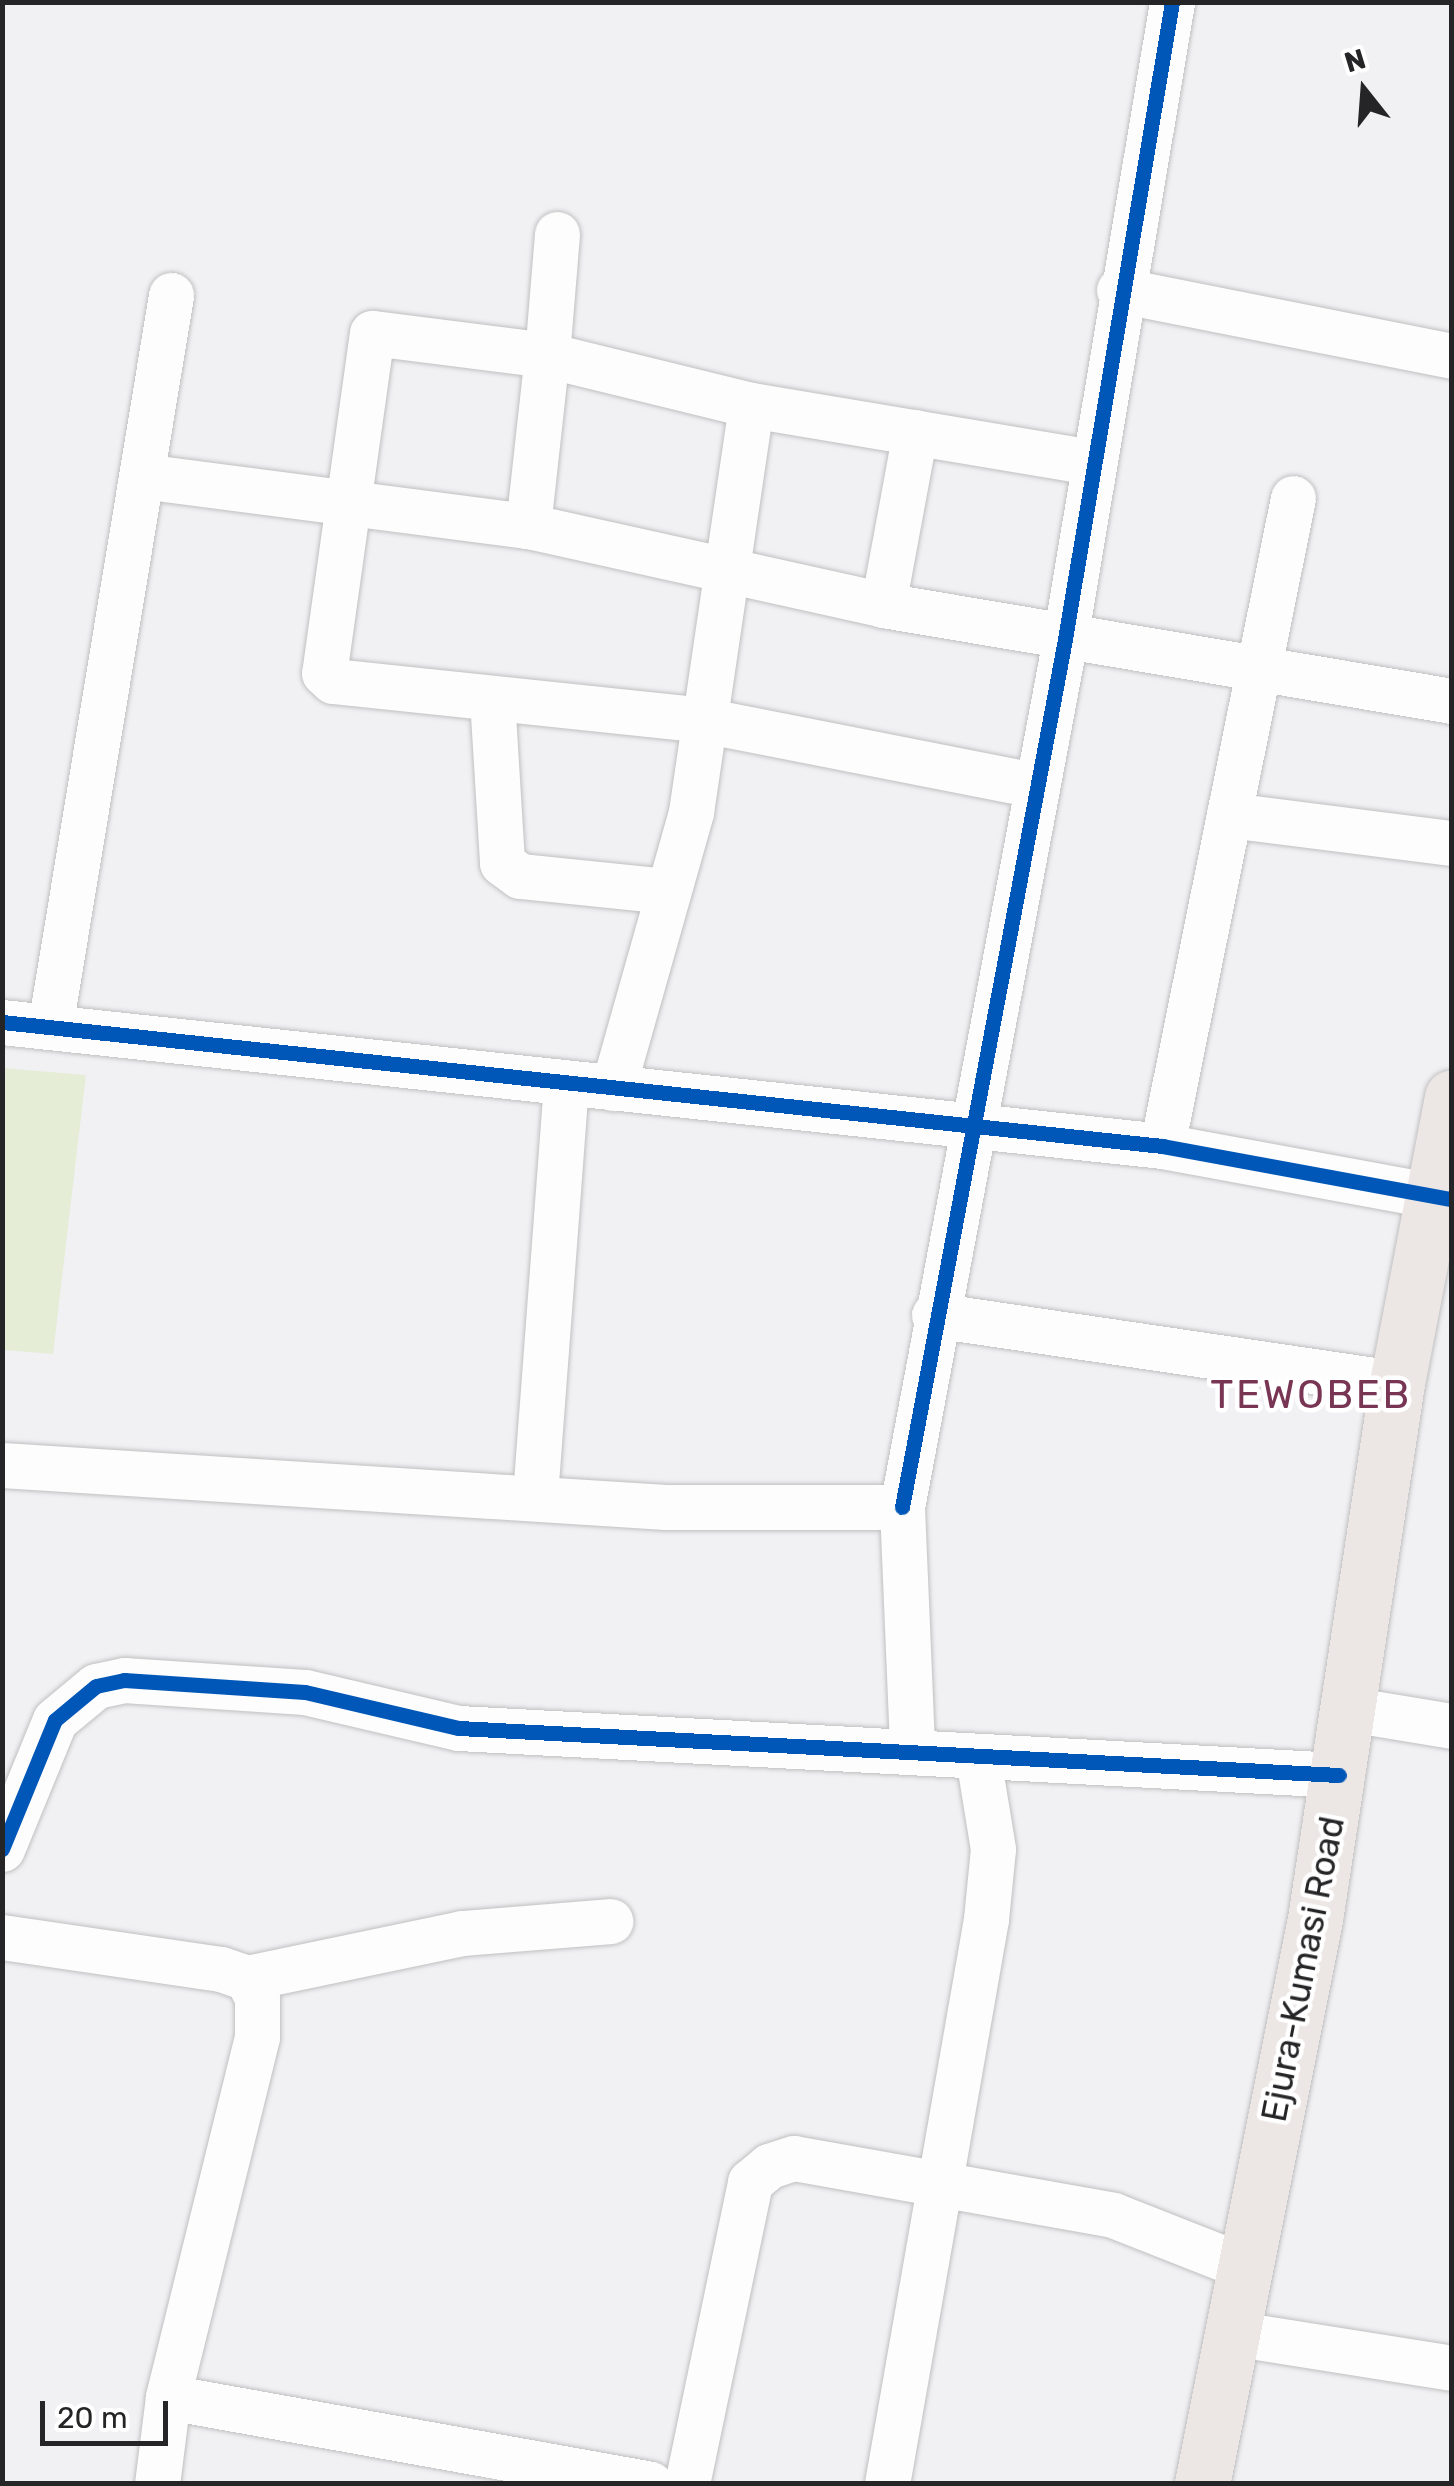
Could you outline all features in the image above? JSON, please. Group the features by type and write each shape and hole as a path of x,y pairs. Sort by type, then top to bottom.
{"main road":[{"name":"Ejura-Kumasi Road","path":"1202,2484 1339,1776 1397,1383 1442,1198 1452,1097"}],"street":[{"path":"912,1746 902,1507 934,1315 976,1131 1034,785 1065,639 1119,290 1172,2"},
{"path":"528,526 556,234"},
{"path":"1119,290 1452,356"},
{"path":"50,1026 171,295"},
{"path":"1034,785 704,720 333,682 324,673 372,333 547,355 751,405 1094,462"},
{"path":"613,1088 668,891 704,720 751,405"},
{"path":"883,605 914,432"},
{"path":"142,476 528,526 724,573 883,605 1065,639 1452,701"},
{"path":"1162,1146 1293,498"},
{"path":"492,698 502,862 520,876 668,891"},
{"path":"1229,815 1452,843"},
{"path":"2,1022 566,1088 613,1088 976,1131 1162,1146 1442,1198"},
{"path":"536,1496 566,1088"},
{"path":"934,1315 1397,1383"},
{"path":"2,1465 536,1496 902,1507"},
{"path":"2,1849 55,1720 96,1686 124,1680 305,1692 460,1728 912,1746 978,1757 1339,1776"},
{"path":"1350,1710 1452,1726"},
{"path":"887,2484 991,1866 978,1757"},
{"path":"2,1937 247,1978 462,1933 612,1921"},
{"path":"157,2484 168,2397 257,2038 247,1978"},
{"path":"687,2484 750,2182 794,2158 1112,2215 1245,2267"},
{"path":"1232,2333 1452,2368"},
{"path":"168,2397 520,2472 650,2484"}],"green space":[{"path":"3,1068 86,1075 53,1354 3,1350"}],"cycle path":[{"path":"902,1507 1065,639 1172,2"},
{"path":"2,1022 1162,1146 1452,1199"},
{"path":"2,1849 55,1720 96,1686 124,1680 305,1692 459,1728 1339,1775"}],"district":[{"name":"TEWOBEB","path":"1311,1395"}]}
